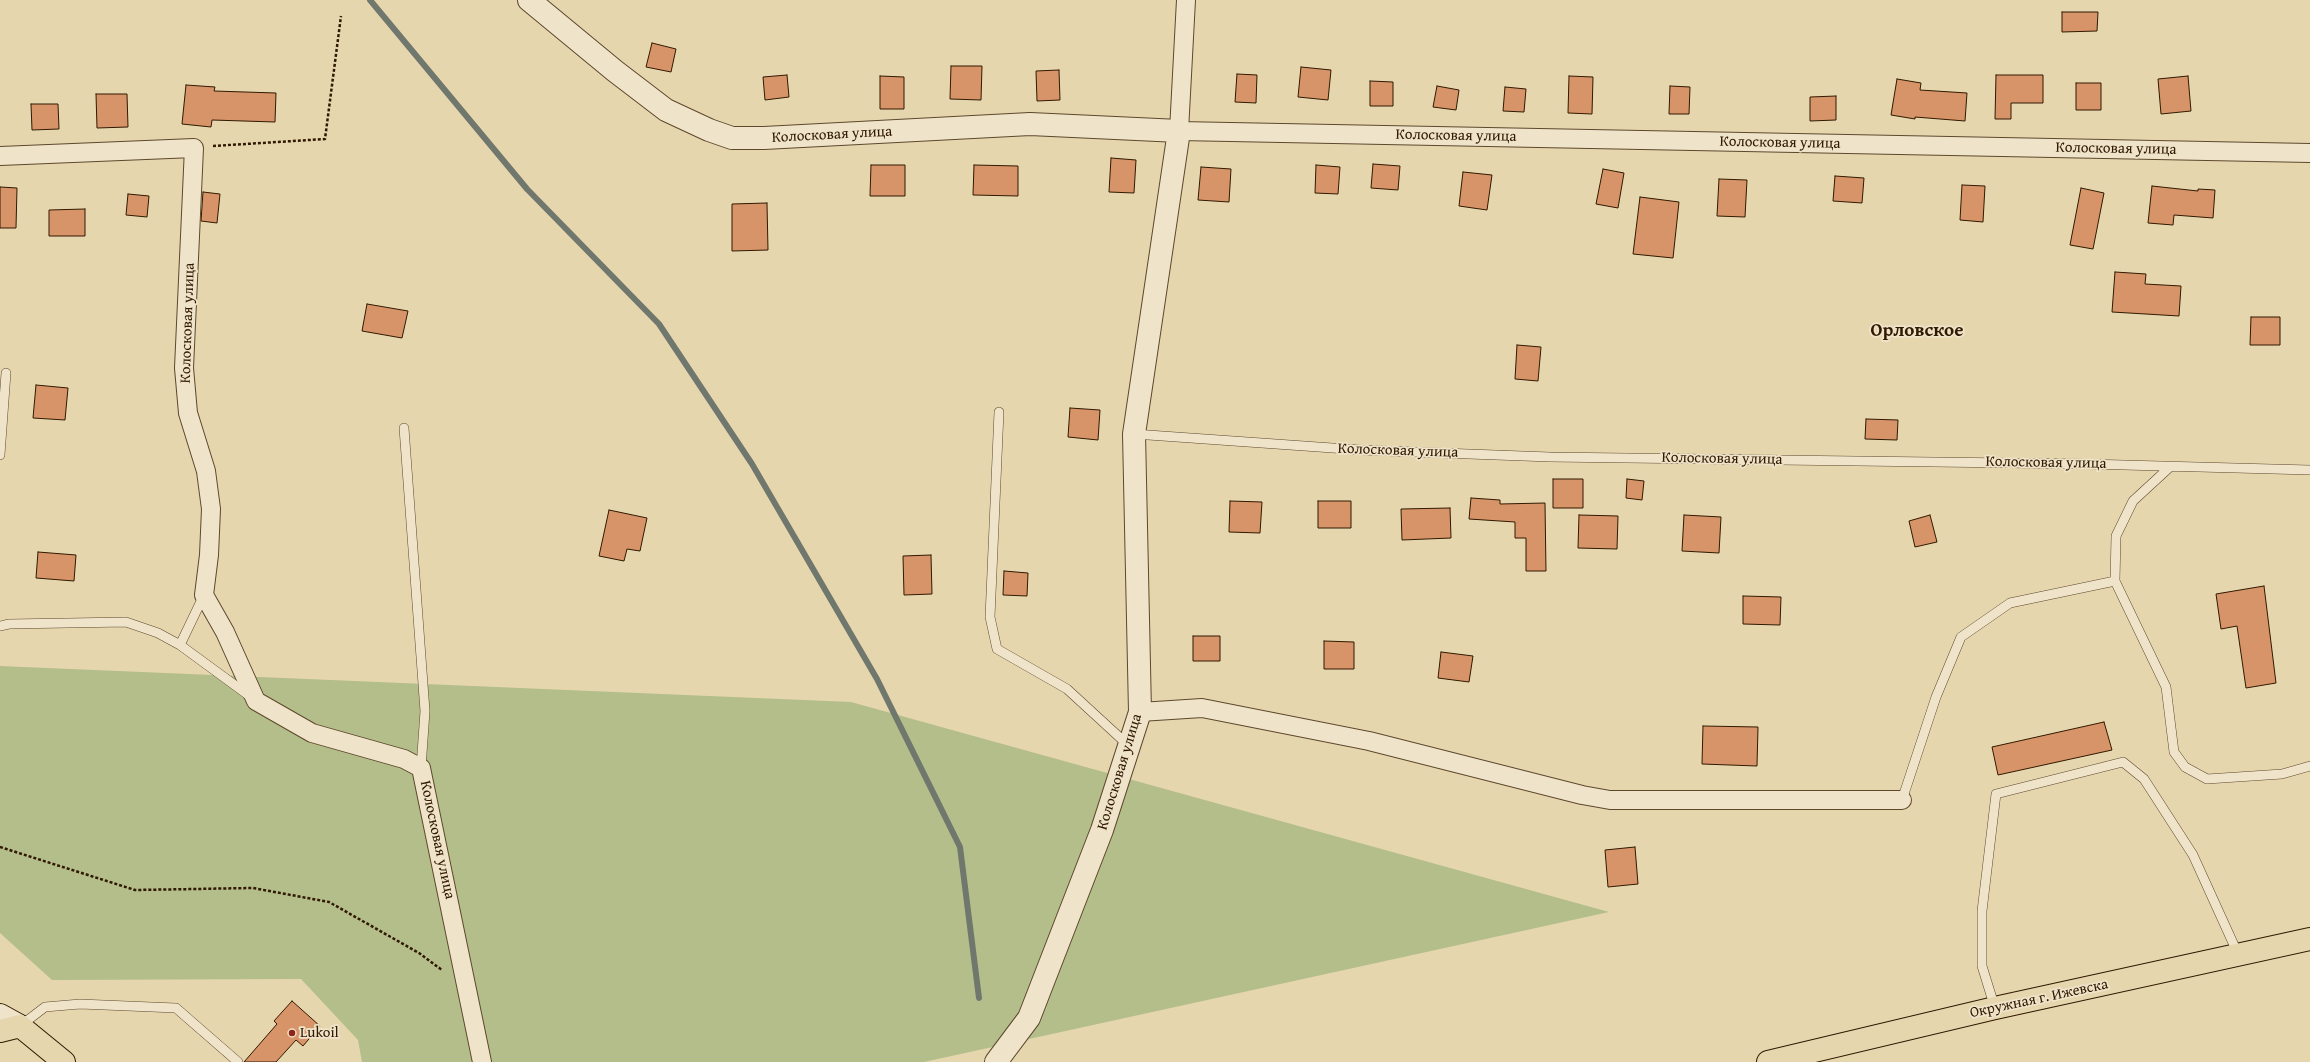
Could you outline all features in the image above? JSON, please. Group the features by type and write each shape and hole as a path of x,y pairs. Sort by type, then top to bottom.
{"main road":[{"name":"Окружная г. Ижевска","path":"1768,1062 1996,1008 2310,939"},
{"path":"10,1029 64,1062"}],"street":[{"name":"Колосковая улица","path":"529,0 615,72 666,110 709,130 732,138 764,138 1030,124 1179,131 2310,153"},
{"path":"1179,131 1186,0"},
{"name":"Колосковая улица","path":"996,1062 1029,1018 1102,830 1140,712 1134,434 1179,131"},
{"name":"Колосковая улица","path":"194,148 184,368 188,413 206,471 211,509 209,555 204,595"},
{"path":"0,156 194,148"},
{"path":"204,595 225,632 256,701"},
{"name":"Колосковая улица","path":"256,701 312,733 404,759 421,768 482,1062"},
{"path":"1140,712 1202,708 1369,741 1582,795 1610,800 1902,800"},
{"path":"0,1015 10,1029"}],"lane":[{"path":"0,455 6,373"},
{"path":"999,412 990,617 997,649 1067,689 1129,746"},
{"path":"404,428 425,711 421,768"},
{"name":"Колосковая улица","path":"1134,434 1361,450 1542,456 2172,466 2310,470"},
{"path":"2172,466 2133,501 2116,536 2115,581 2166,687 2174,752 2185,767 2206,779 2282,774 2310,766"},
{"path":"1902,800 1936,697 1962,636 2010,603 2115,581"},
{"path":"180,645 204,595"},
{"path":"0,626 9,624 126,622 158,633 180,645 256,701"},
{"path":"1996,1008 1982,966 1982,911 1996,794 2123,762 2144,779 2193,855 2238,956"},
{"path":"10,1029 45,1007 80,1004 176,1008 238,1062"}],"path":[{"path":"194,148 325,139 341,16"},
{"path":"0,847 135,890 253,888 329,902 419,953 467,988"}],"green space":[{"path":"0,666 851,702 1609,912 924,1062 362,1062 358,1040 301,979 52,980 0,933"}],"building":[{"path":"2062,12 2098,12 2097,31 2062,32"},
{"path":"652,43 676,49 671,72 646,67"},
{"path":"951,66 982,66 981,100 950,99"},
{"path":"1301,67 1331,70 1328,100 1298,97"},
{"path":"1059,70 1060,100 1037,101 1036,71"},
{"path":"1237,74 1257,75 1256,103 1235,102"},
{"path":"787,75 789,97 765,100 763,77"},
{"path":"1996,75 2043,75 2043,103 2011,103 2011,119 1995,119"},
{"path":"880,76 904,77 904,109 880,109"},
{"path":"1569,76 1593,77 1592,114 1568,113"},
{"path":"2188,76 2191,111 2161,114 2158,79"},
{"path":"1897,79 1921,83 1920,90 1967,93 1965,121 1915,117 1915,119 1891,115"},
{"path":"1370,81 1393,82 1393,106 1370,106"},
{"path":"2076,83 2101,83 2101,110 2076,110"},
{"path":"186,85 215,87 214,91 276,93 275,122 212,120 211,127 182,124"},
{"path":"1437,86 1459,90 1456,110 1433,107"},
{"path":"1670,86 1690,87 1689,114 1669,114"},
{"path":"1505,87 1526,89 1524,112 1503,111"},
{"path":"96,94 127,94 128,127 97,128"},
{"path":"1836,96 1836,120 1810,121 1810,97"},
{"path":"31,104 58,104 59,129 32,130"},
{"path":"1111,158 1136,160 1134,193 1109,192"},
{"path":"1373,164 1400,166 1398,190 1371,188"},
{"path":"871,165 905,165 905,196 870,196"},
{"path":"974,165 1018,166 1018,196 973,195"},
{"path":"1316,165 1340,167 1338,194 1315,193"},
{"path":"1201,167 1231,169 1229,202 1198,200"},
{"path":"1603,169 1624,173 1618,208 1596,204"},
{"path":"1463,172 1492,175 1487,210 1459,206"},
{"path":"1835,176 1864,178 1862,203 1833,201"},
{"path":"1719,179 1747,180 1745,217 1717,216"},
{"path":"1962,185 1985,186 1983,222 1960,220"},
{"path":"2152,186 2198,191 2198,189 2215,190 2213,218 2174,215 2173,225 2148,223"},
{"path":"0,187 17,188 16,228 0,228"},
{"path":"2081,188 2104,193 2093,249 2070,245"},
{"path":"203,192 220,194 217,223 201,221"},
{"path":"128,194 149,196 147,217 126,215"},
{"path":"1640,197 1679,202 1673,258 1633,254"},
{"path":"767,203 768,250 732,251 732,204"},
{"path":"85,209 85,236 49,236 49,210"},
{"path":"2115,272 2146,274 2145,284 2181,286 2179,316 2112,312"},
{"path":"367,304 408,311 402,338 362,331"},
{"path":"2251,317 2280,317 2280,345 2250,345"},
{"path":"1517,345 1541,347 1538,381 1515,379"},
{"path":"36,385 68,388 65,420 33,418"},
{"path":"1070,408 1100,410 1098,440 1068,437"},
{"path":"1866,419 1898,420 1897,440 1865,439"},
{"path":"1553,479 1583,479 1583,508 1553,508"},
{"path":"1627,479 1644,481 1642,500 1626,498"},
{"path":"1471,498 1500,500 1500,504 1545,503 1546,571 1526,571 1526,538 1515,538 1515,522 1469,519"},
{"path":"1230,501 1262,502 1260,533 1229,532"},
{"path":"1318,501 1351,501 1351,528 1318,528"},
{"path":"1450,508 1451,538 1402,540 1401,509"},
{"path":"609,510 647,518 640,551 627,549 624,561 599,556"},
{"path":"1579,515 1618,516 1617,549 1578,548"},
{"path":"1684,515 1721,517 1719,553 1682,551"},
{"path":"1930,515 1937,542 1915,547 1909,521"},
{"path":"38,552 76,555 74,581 36,578"},
{"path":"931,555 932,594 904,595 903,556"},
{"path":"1004,571 1028,573 1027,596 1003,595"},
{"path":"2264,586 2276,683 2246,688 2237,626 2221,629 2216,594"},
{"path":"1743,596 1781,597 1780,625 1743,624"},
{"path":"1193,636 1220,636 1220,661 1193,661"},
{"path":"1324,641 1354,642 1354,669 1324,669"},
{"path":"1441,652 1473,656 1469,682 1438,678"},
{"path":"2104,722 2112,750 1998,775 1992,747"},
{"path":"1703,726 1758,727 1757,766 1702,764"},
{"path":"1635,847 1638,884 1608,887 1605,850"},
{"name":"Lukoil","path":"292,1001 320,1026 303,1046 296,1040 276,1062 244,1062 277,1024 274,1021"}],"waterway":[{"path":"370,0 527,189 659,324 752,464 877,679 960,847 979,998"}],"place":[{"name":"Lukoil","path":"292,1033"}],"district":[{"name":"Орловское","path":"1917,331"}]}
